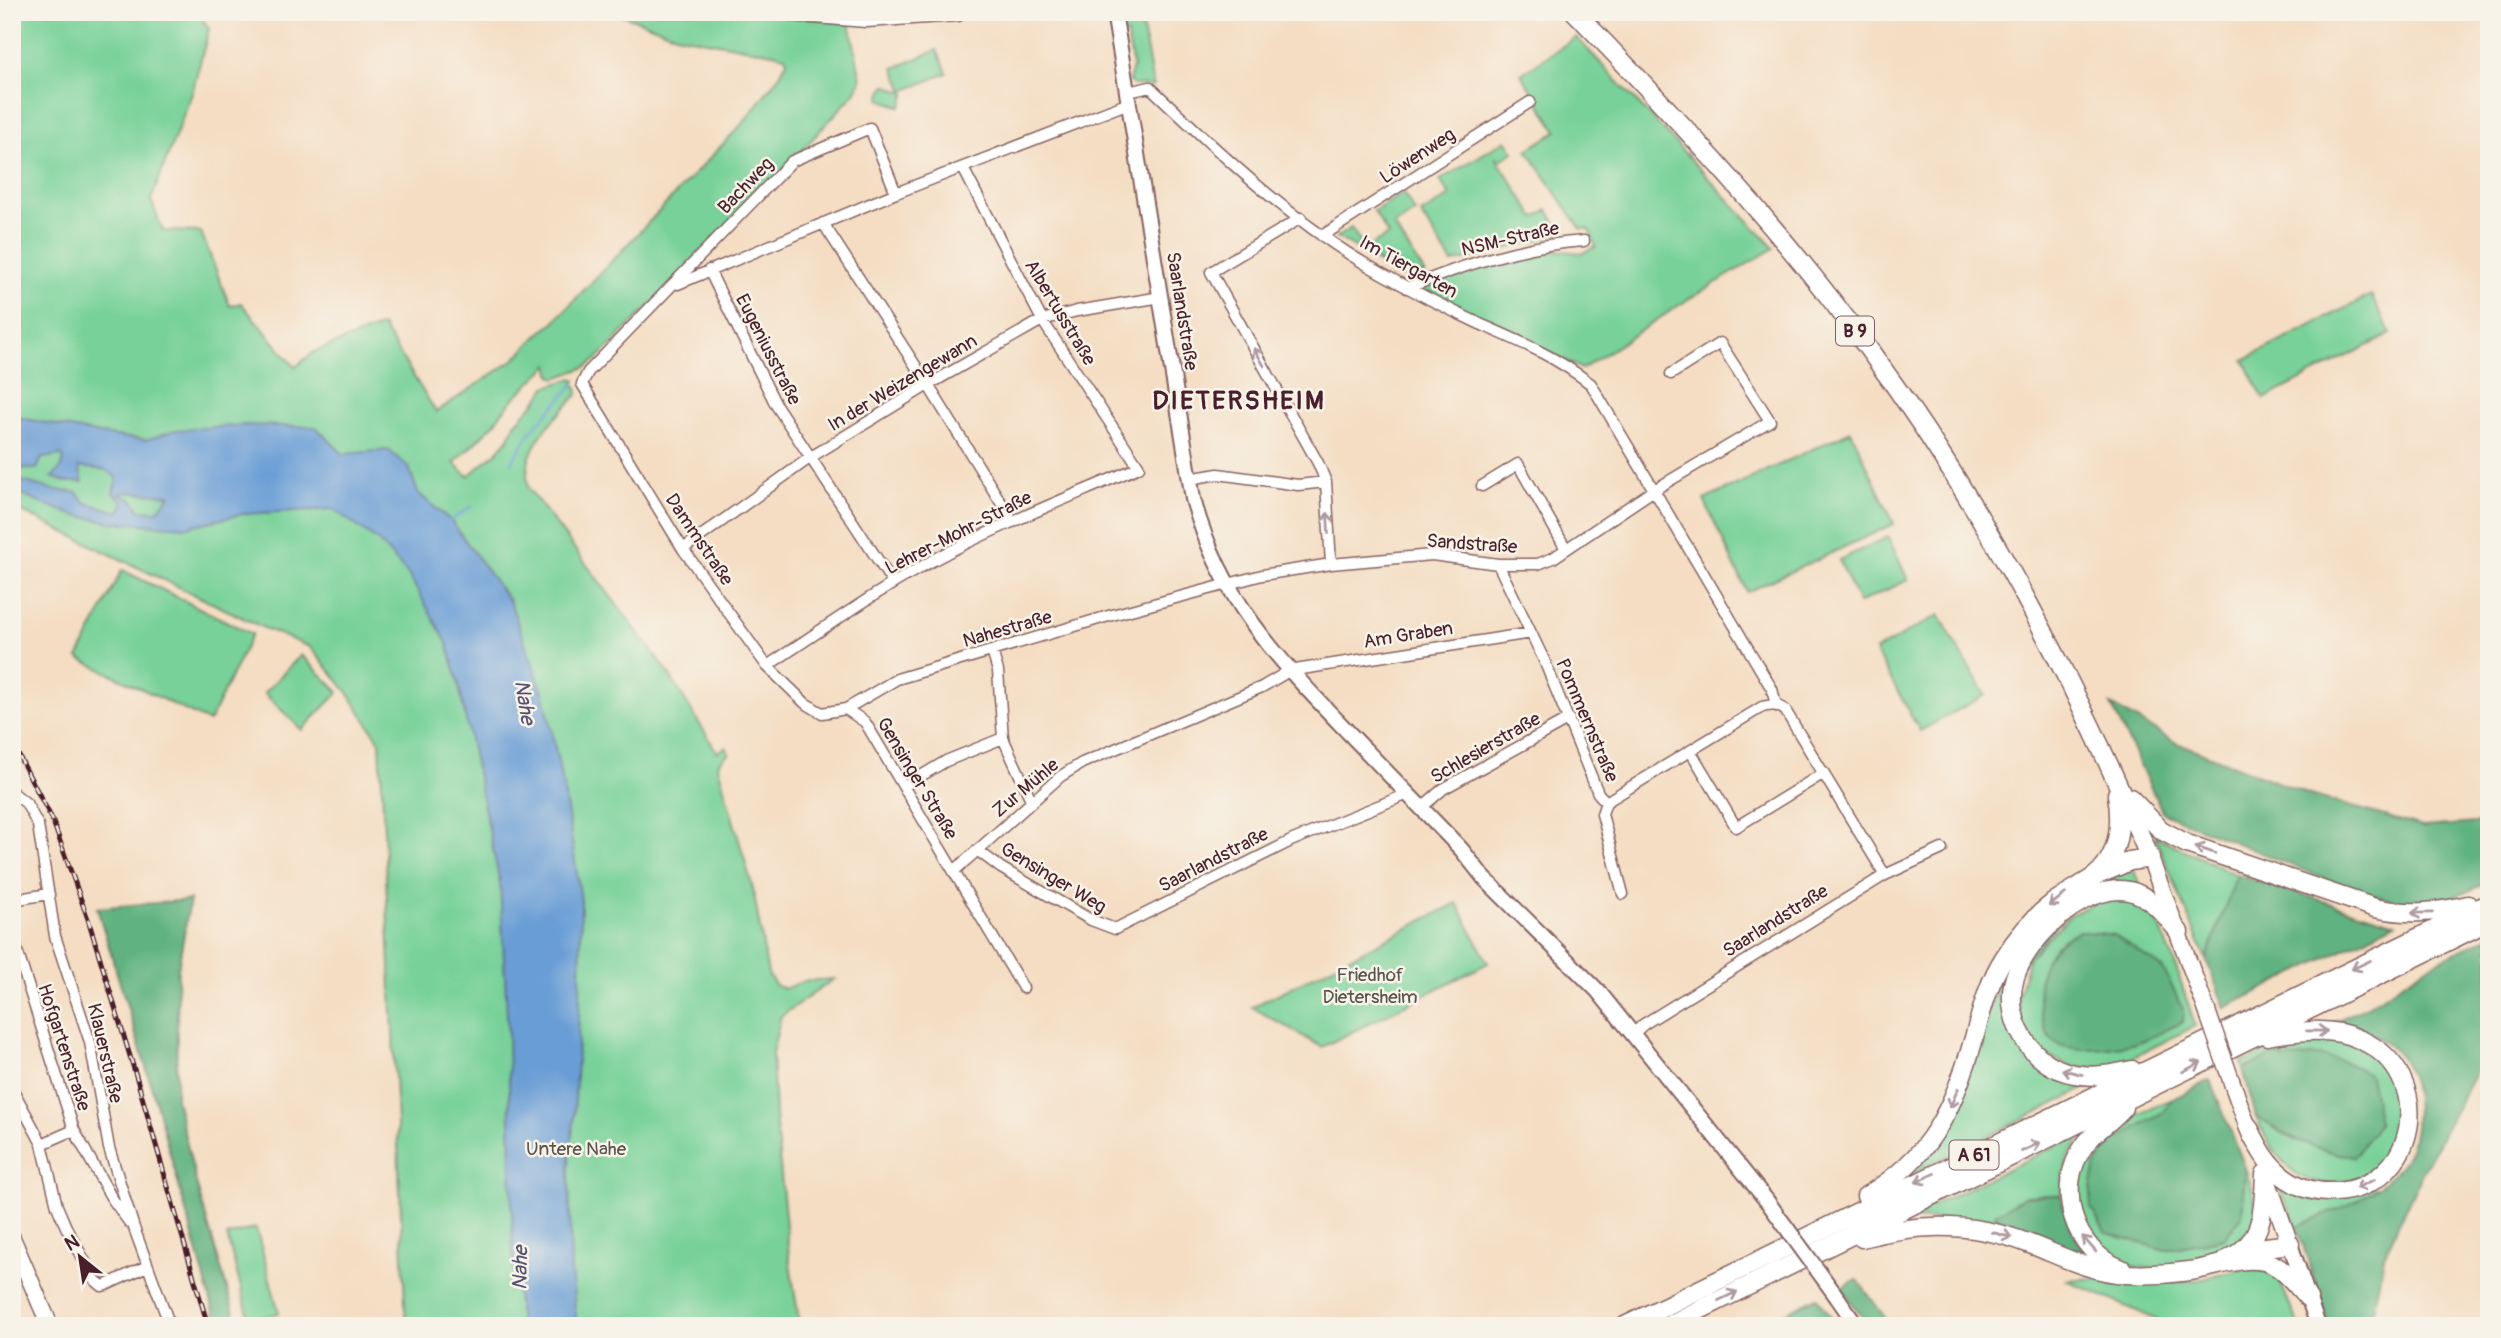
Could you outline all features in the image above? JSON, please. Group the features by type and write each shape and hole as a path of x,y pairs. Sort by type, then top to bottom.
{"highway":[{"path":"792,12 866,18 957,12"},
{"name":"B 9","path":"1575,12 1766,220 1842,313 1903,397 1966,494 2021,587 2120,787 2150,858"},
{"name":"B 9","path":"1583,12 1602,40"},
{"path":"2095,876 2116,848 2120,830 2117,797 2109,764"},
{"path":"2120,787 2148,820 2173,837 2375,908 2396,913 2438,912 2489,902"},
{"path":"1785,1247 1880,1188 1917,1157 1942,1123 1952,1104 1981,1008 2002,962 2016,940 2042,912 2072,889 2095,876 2130,861 2150,858"},
{"path":"2163,1062 2100,1076 2071,1074 2056,1068 2041,1059 2021,1034 2015,1021 2012,994 2020,965 2033,944 2075,906 2101,892 2129,891 2142,896 2160,910 2179,932"},
{"name":"A 61","path":"1625,1326 2489,902"},
{"name":"A 61","path":"1667,1326 2489,921"},
{"path":"2248,1126 2266,1158 2287,1179 2314,1191 2343,1192 2370,1182 2393,1163 2406,1138 2410,1109 2403,1080 2396,1068 2375,1047 2361,1039 2332,1031 2316,1030 2250,1038"},
{"path":"2135,1096 2083,1146 2073,1168 2069,1191 2075,1222 2091,1249 2117,1267 2148,1274"},
{"path":"2235,1257 2245,1249 2257,1231 2265,1174"},
{"path":"1816,1253 1889,1231 1953,1226 2006,1235 2070,1262 2105,1271 2148,1274 2190,1271 2254,1261 2267,1262 2280,1269 2308,1298"},
{"path":"2216,1266 2266,1247 2290,1244"}],"main road":[{"name":"Saarlandstraße","path":"1114,12 1189,479 1199,521 1211,555 1226,584 1255,629 1289,671 1461,849 1484,878 1598,991 1767,1201 1857,1326"},
{"name":"B 9","path":"2150,858 2290,1244"},
{"path":"12,1238 50,1326"},
{"path":"2290,1244 2318,1326"}],"street":[{"name":"Im Tiergarten","path":"1128,98 1150,87 1226,158 1321,236 1407,288 1566,364 1591,384 1654,490"},
{"name":"Bachweg","path":"673,286 1128,98"},
{"name":"Löwenweg","path":"1321,236 1530,102"},
{"name":"Bachweg","path":"582,384 588,372 792,161 870,128 896,193"},
{"name":"Albertusstraße","path":"963,168 1042,320 1139,467"},
{"path":"1301,218 1210,272 1299,425 1326,482 1331,564"},
{"path":"822,223 928,385 1013,522"},
{"name":"NSM-Straße","path":"1407,288 1516,251 1551,243 1584,241"},
{"name":"Eugeniusstraße","path":"709,270 776,405 893,583"},
{"name":"In der Weizengewann","path":"683,549 811,457 928,385 1042,320 1077,311 1161,297"},
{"name":"Sandstraße","path":"1226,584 1262,575 1331,564 1432,555 1498,564 1538,564 1553,558 1654,490 1770,421 1720,343 1671,374"},
{"name":"Dammstraße","path":"582,384 683,549 767,666 805,703 822,713 846,709"},
{"path":"1482,486 1518,464 1566,549"},
{"name":"Lehrer-Mohr-Straße","path":"767,666 893,583 944,554 1139,467"},
{"path":"1189,479 1217,474 1298,485 1326,482"},
{"path":"1654,490 1772,689 1776,705"},
{"name":"Pommernstraße","path":"1498,564 1569,719 1598,793 1606,802 1602,814 1623,894"},
{"name":"Nahestraße","path":"846,709 897,679 1226,584"},
{"name":"Am Graben","path":"1289,671 1531,633"},
{"path":"992,651 998,671 1003,738 1032,802"},
{"name":"Zur Mühle","path":"954,871 1061,776 1082,763 1262,687 1289,671"},
{"path":"1606,802 1762,708 1776,705 1785,710 1885,874"},
{"name":"Gensinger Straße","path":"846,709 865,722 954,871"},
{"name":"Schlesierstraße","path":"1422,808 1443,789 1569,719"},
{"path":"904,786 946,761 1003,738"},
{"path":"1691,752 1736,827 1824,773"},
{"name":"Klauerstraße","path":"12,792 26,803 38,825 55,936 90,1042 109,1148 147,1266 170,1326"},
{"name":"Saarlandstraße","path":"1115,929 1293,840 1408,794"},
{"name":"Saarlandstraße","path":"1633,1034 1644,1024 1885,874 1942,849"},
{"name":"Gensinger Weg","path":"977,850 1001,868 1091,920 1115,929"},
{"path":"954,871 1023,988"},
{"path":"12,900 49,894"},
{"name":"Hofgartenstraße","path":"12,935 74,1130 111,1197 134,1228"},
{"path":"13,1090 42,1144 57,1206 66,1227 95,1280 102,1286 106,1285 147,1266"},
{"name":"Hofgartenstraße","path":"42,1144 74,1130"}],"green space":[{"name":"Untere Nahe","path":"29,12 198,12 209,29 192,93 151,200 163,231 201,232 230,306 241,303 295,367 314,352 382,326 436,412 515,359 550,326 743,123 787,61 785,56 773,53 679,36 615,12 752,12 850,23 861,80 855,93 792,161 596,360 586,367 556,378 552,376 549,365 516,396 495,423 454,463 468,476 496,453 509,438 515,424 546,387 573,378 576,380 574,384 578,394 549,425 533,448 527,475 529,489 665,668 717,752 726,747 729,753 719,762 718,767 753,889 768,974 775,985 784,989 804,981 834,979 781,1016 772,1053 789,1257 800,1326 406,1326 380,742 347,691 310,647 264,628 12,507 12,23"},
{"path":"1117,12 1140,12 1153,86 1133,85 1129,81 1133,67 1127,35 1120,34"},
{"path":"1576,37 1774,248 1684,302 1582,369 1414,289 1547,249 1582,253 1596,247 1589,229 1581,229 1527,150 1557,131 1521,74"},
{"path":"937,50 947,73 904,91 894,68"},
{"path":"885,85 906,93 901,107 880,99"},
{"path":"1506,140 1514,152 1499,161 1495,156 1535,218 1548,210 1562,234 1452,263 1421,214 1450,196 1440,180"},
{"path":"1403,193 1415,212 1394,226 1425,274 1401,276 1337,237 1351,228 1365,249 1388,235 1374,211"},
{"path":"2371,295 2391,334 2264,399 2244,360"},
{"path":"1851,431 1894,524 1747,592 1704,500"},
{"path":"1888,537 1908,580 1859,603 1839,560"},
{"path":"122,570 252,634 209,722 78,658"},
{"path":"1939,615 1985,695 1920,731 1875,651"},
{"path":"301,655 339,692 302,730 264,693"},
{"path":"2111,705 2175,742 2310,795 2423,827 2489,822 2489,882 2439,904 2393,901 2332,882 2163,813"},
{"path":"2155,836 2237,875 2206,959"},
{"path":"2133,868 2140,886 2081,895 2008,981 2032,1057 2100,1081 1903,1178 1947,1125 1981,1025 2013,951 2096,882"},
{"path":"2237,875 2396,923 2225,1008 2206,959"},
{"path":"2105,898 2132,900 2147,908 2154,916 2174,963 2195,1026 2114,1067 2074,1068 2040,1052 2023,1026 2017,1000 2029,957 2070,915"},
{"path":"190,900 178,968 176,1099 199,1194 238,1326 218,1326 147,1071 97,908"},
{"name":"Friedhof Dietersheim","path":"1457,903 1488,963 1322,1047 1252,1007"},
{"path":"2079,931 2115,935 2163,969 2184,1010 2183,1022 2144,1040 2111,1048 2072,1048 2053,1041 2047,1033 2039,1003 2040,978 2043,966 2056,946"},
{"path":"2489,936 2489,1047 2420,1177 2384,1256 2370,1326 2329,1326 2297,1226 2354,1202 2391,1176 2408,1153 2413,1139 2416,1107 2410,1075 2395,1050 2373,1036 2332,1023 2369,1005 2428,966"},
{"path":"2327,1039 2353,1044 2378,1060 2395,1083 2400,1097 2402,1126 2392,1151 2372,1170 2342,1182 2325,1184 2309,1180 2284,1163 2273,1149 2256,1117 2296,1141 2314,1056 2285,1060 2275,1055 2243,1069 2241,1063 2283,1047"},
{"path":"2275,1055 2290,1059 2328,1057 2350,1064 2370,1076 2379,1123 2354,1157 2303,1142 2256,1117 2243,1069"},
{"path":"2210,1080 2245,1167 2242,1216 2225,1238 2165,1250 2106,1233 2091,1208 2091,1188 2096,1165 2112,1142 2163,1112 2173,1099"},
{"path":"2173,1099 2163,1112 2112,1142 2242,1216 2245,1167 2255,1200 2255,1216 2249,1233 2241,1243 2211,1258 2173,1267 2138,1267 2126,1264 2096,1241 2081,1208 2081,1172 2088,1155 2099,1140 2115,1126"},
{"path":"2085,1132 2067,1160 2061,1195 2025,1196 1995,1215 2000,1221 1903,1219"},
{"path":"2270,1171 2293,1187 2379,1187 2349,1206 2297,1226"},
{"path":"2061,1195 2071,1228 2088,1257 2000,1221 1995,1214 2026,1196"},
{"path":"256,1228 279,1313 250,1321 227,1236"},
{"path":"2247,1268 2276,1273 2299,1326 2171,1326 2066,1280 2098,1278 2153,1283 2199,1280"},
{"path":"1857,1279 1891,1326 1869,1326 1841,1288"},
{"path":"1817,1297 1838,1326 1760,1326"}],"water":[{"name":"Nahe","path":"12,416 100,434 146,440 175,430 245,425 316,427 343,454 388,450 409,467 418,493 451,521 510,602 544,695 564,790 581,900 580,998 569,1168 571,1270 577,1326 520,1326 513,1256 508,1035 500,883 457,677 447,643 408,574 379,542 333,509 243,514 187,527 111,522 73,515 12,489 12,478 54,490 76,492 86,503 119,512 124,502 113,493 117,478 106,470 79,467 83,482 65,482 52,477 61,468 64,459 61,455 42,458 37,469 24,469 12,457","holes":["120,494 170,495 157,511 140,510 134,501"]}],"waterway":[{"path":"511,463 532,430 574,384"},
{"path":"449,522 472,506"}],"railway":[{"path":"12,743 52,819 88,919 208,1326"}],"district":[{"name":"DIETERSHEIM","path":"1239,400"}]}
